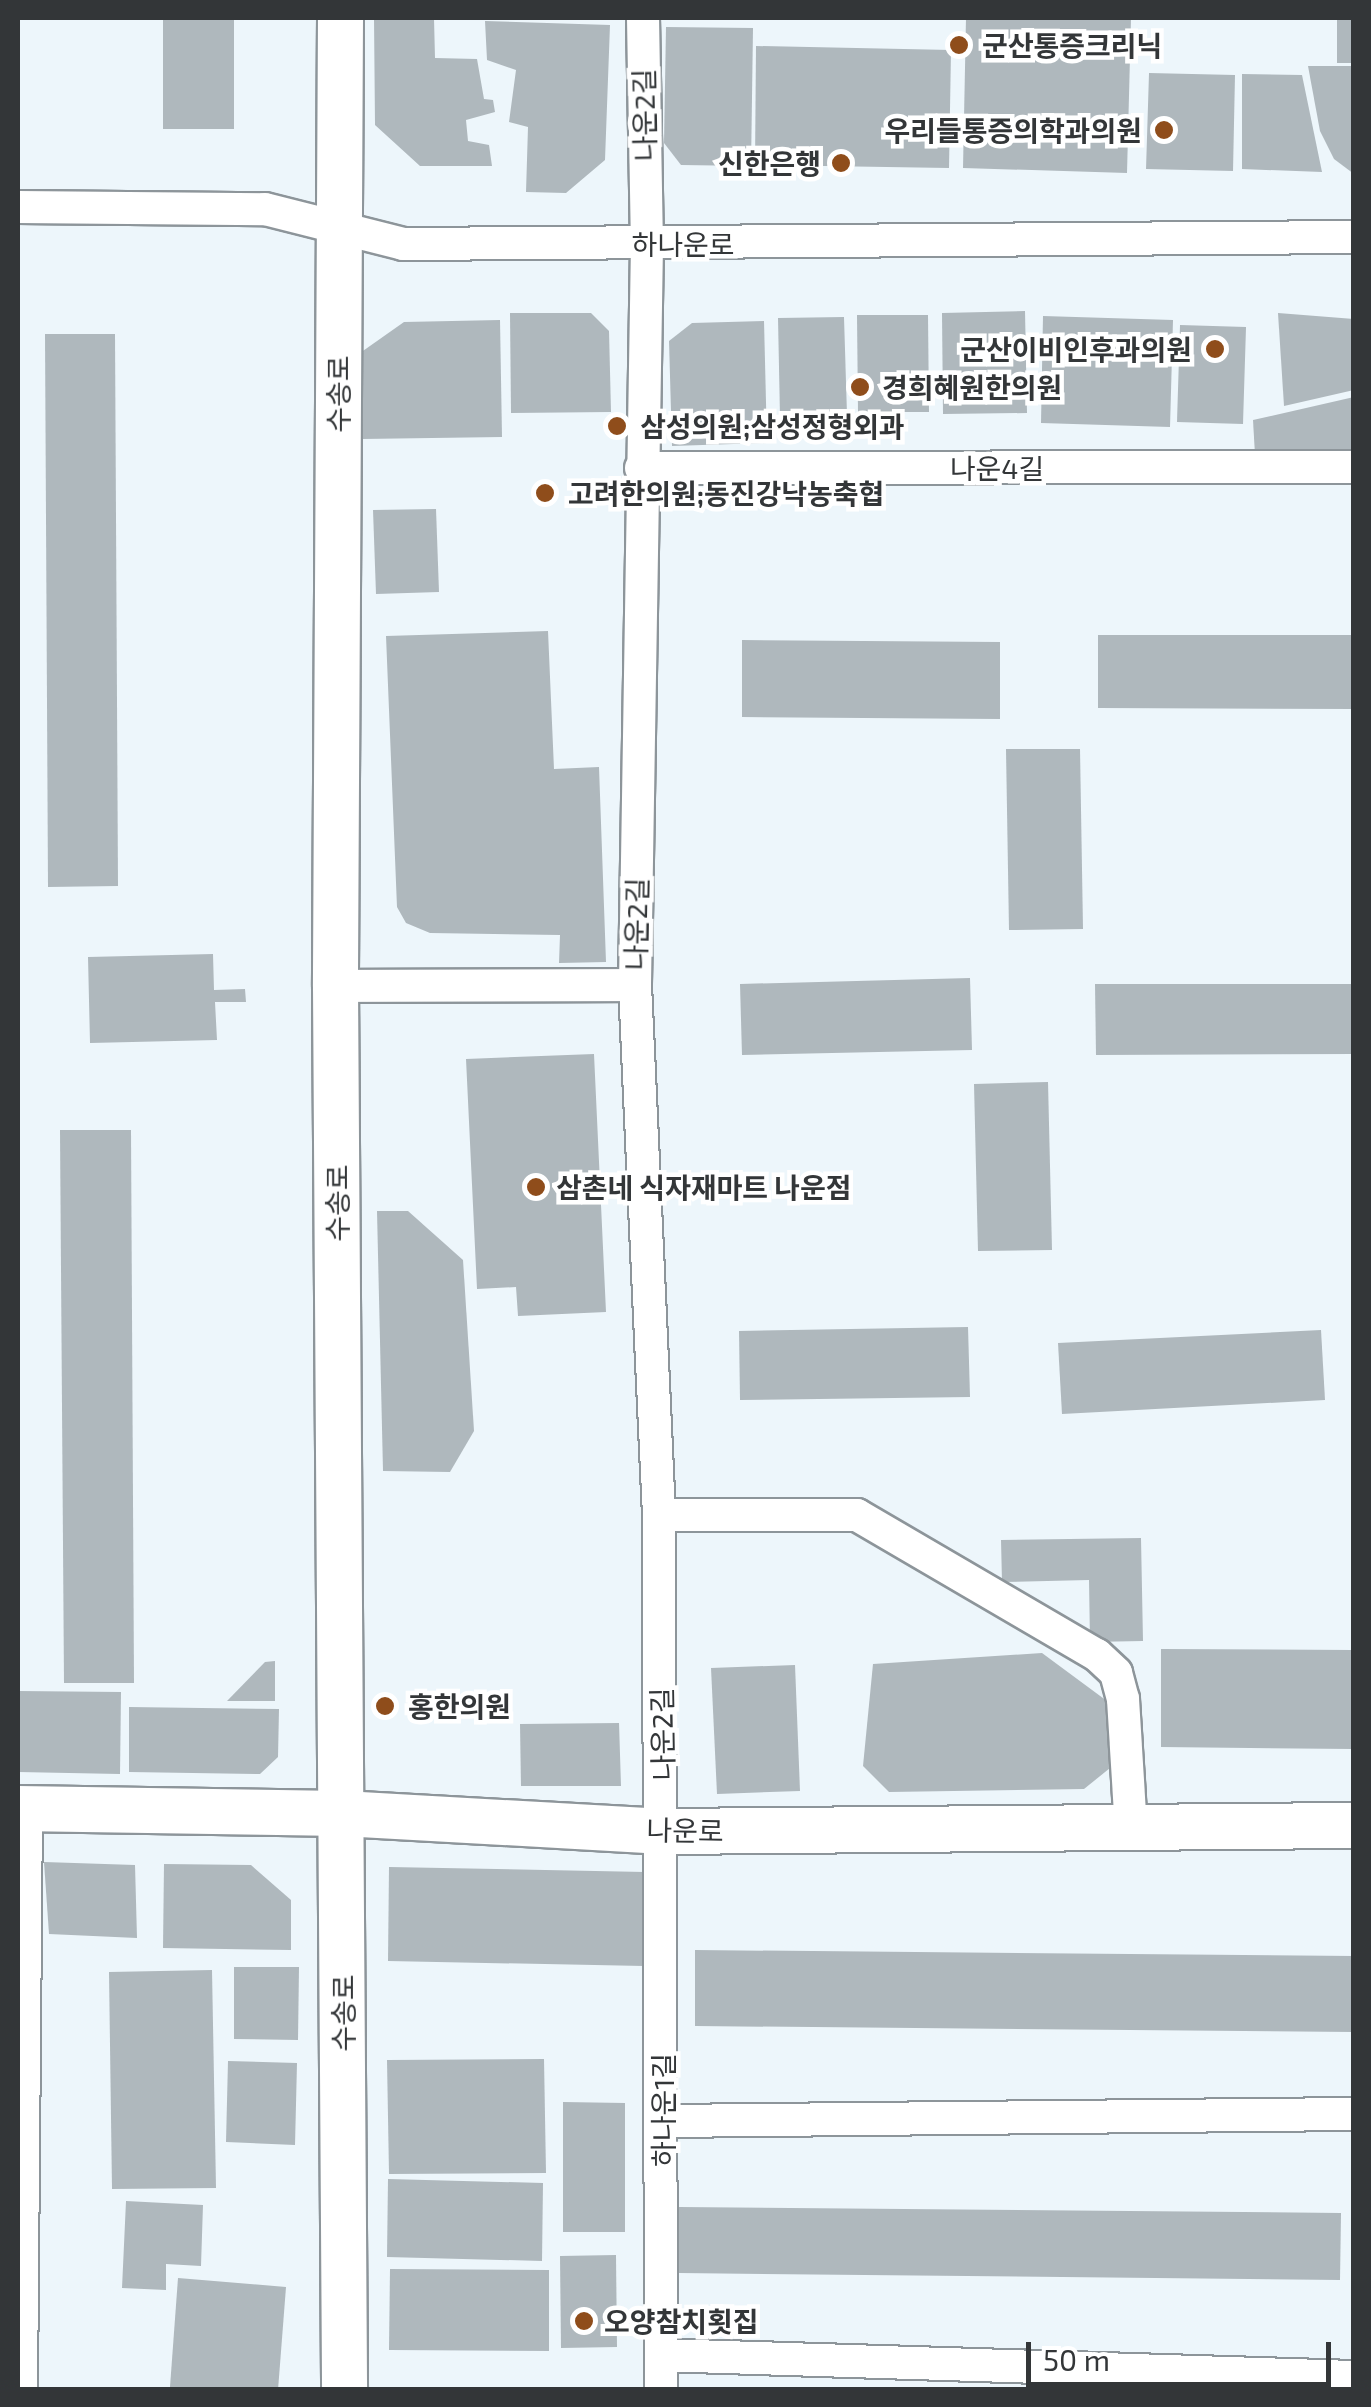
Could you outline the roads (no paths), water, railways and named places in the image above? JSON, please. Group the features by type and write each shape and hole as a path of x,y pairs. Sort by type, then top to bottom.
{"street":[{"name":"수송로","path":"340,18 334,986 344,2390"},
{"name":"나운2길","path":"643,18 647,244 635,985 659,1515 663,1831"},
{"name":"하나운로","path":"18,208 265,209 340,232 402,244 1354,237"},
{"name":"나운4길","path":"641,468 1354,467"},
{"path":"334,986 635,985"},
{"path":"659,1515 857,1516 1097,1656 1116,1674 1122,1699 1132,1828"},
{"path":"21,2390 22,1808"},
{"name":"나운로","path":"22,1808 342,1814 663,1831 1354,1825"},
{"name":"하나운1길","path":"660,2390 663,1831"},
{"path":"663,2121 1354,2114"},
{"path":"661,2354 1354,2377"}],"place":[{"name":"군산통증크리닉","path":"959,45"},
{"name":"우리들통증의학과의원","path":"1164,130"},
{"name":"신한은행","path":"841,163"},
{"name":"군산이비인후과의원","path":"1215,349"},
{"name":"경희혜원한의원","path":"860,387"},
{"name":"삼성의원;삼성정형외과","path":"617,426"},
{"name":"고려한의원;동진강낙농축협","path":"545,493"},
{"name":"삼촌네 식자재마트 나운점","path":"536,1187"},
{"name":"홍한의원","path":"385,1706"},
{"name":"오양참치횟집","path":"584,2321"}]}
